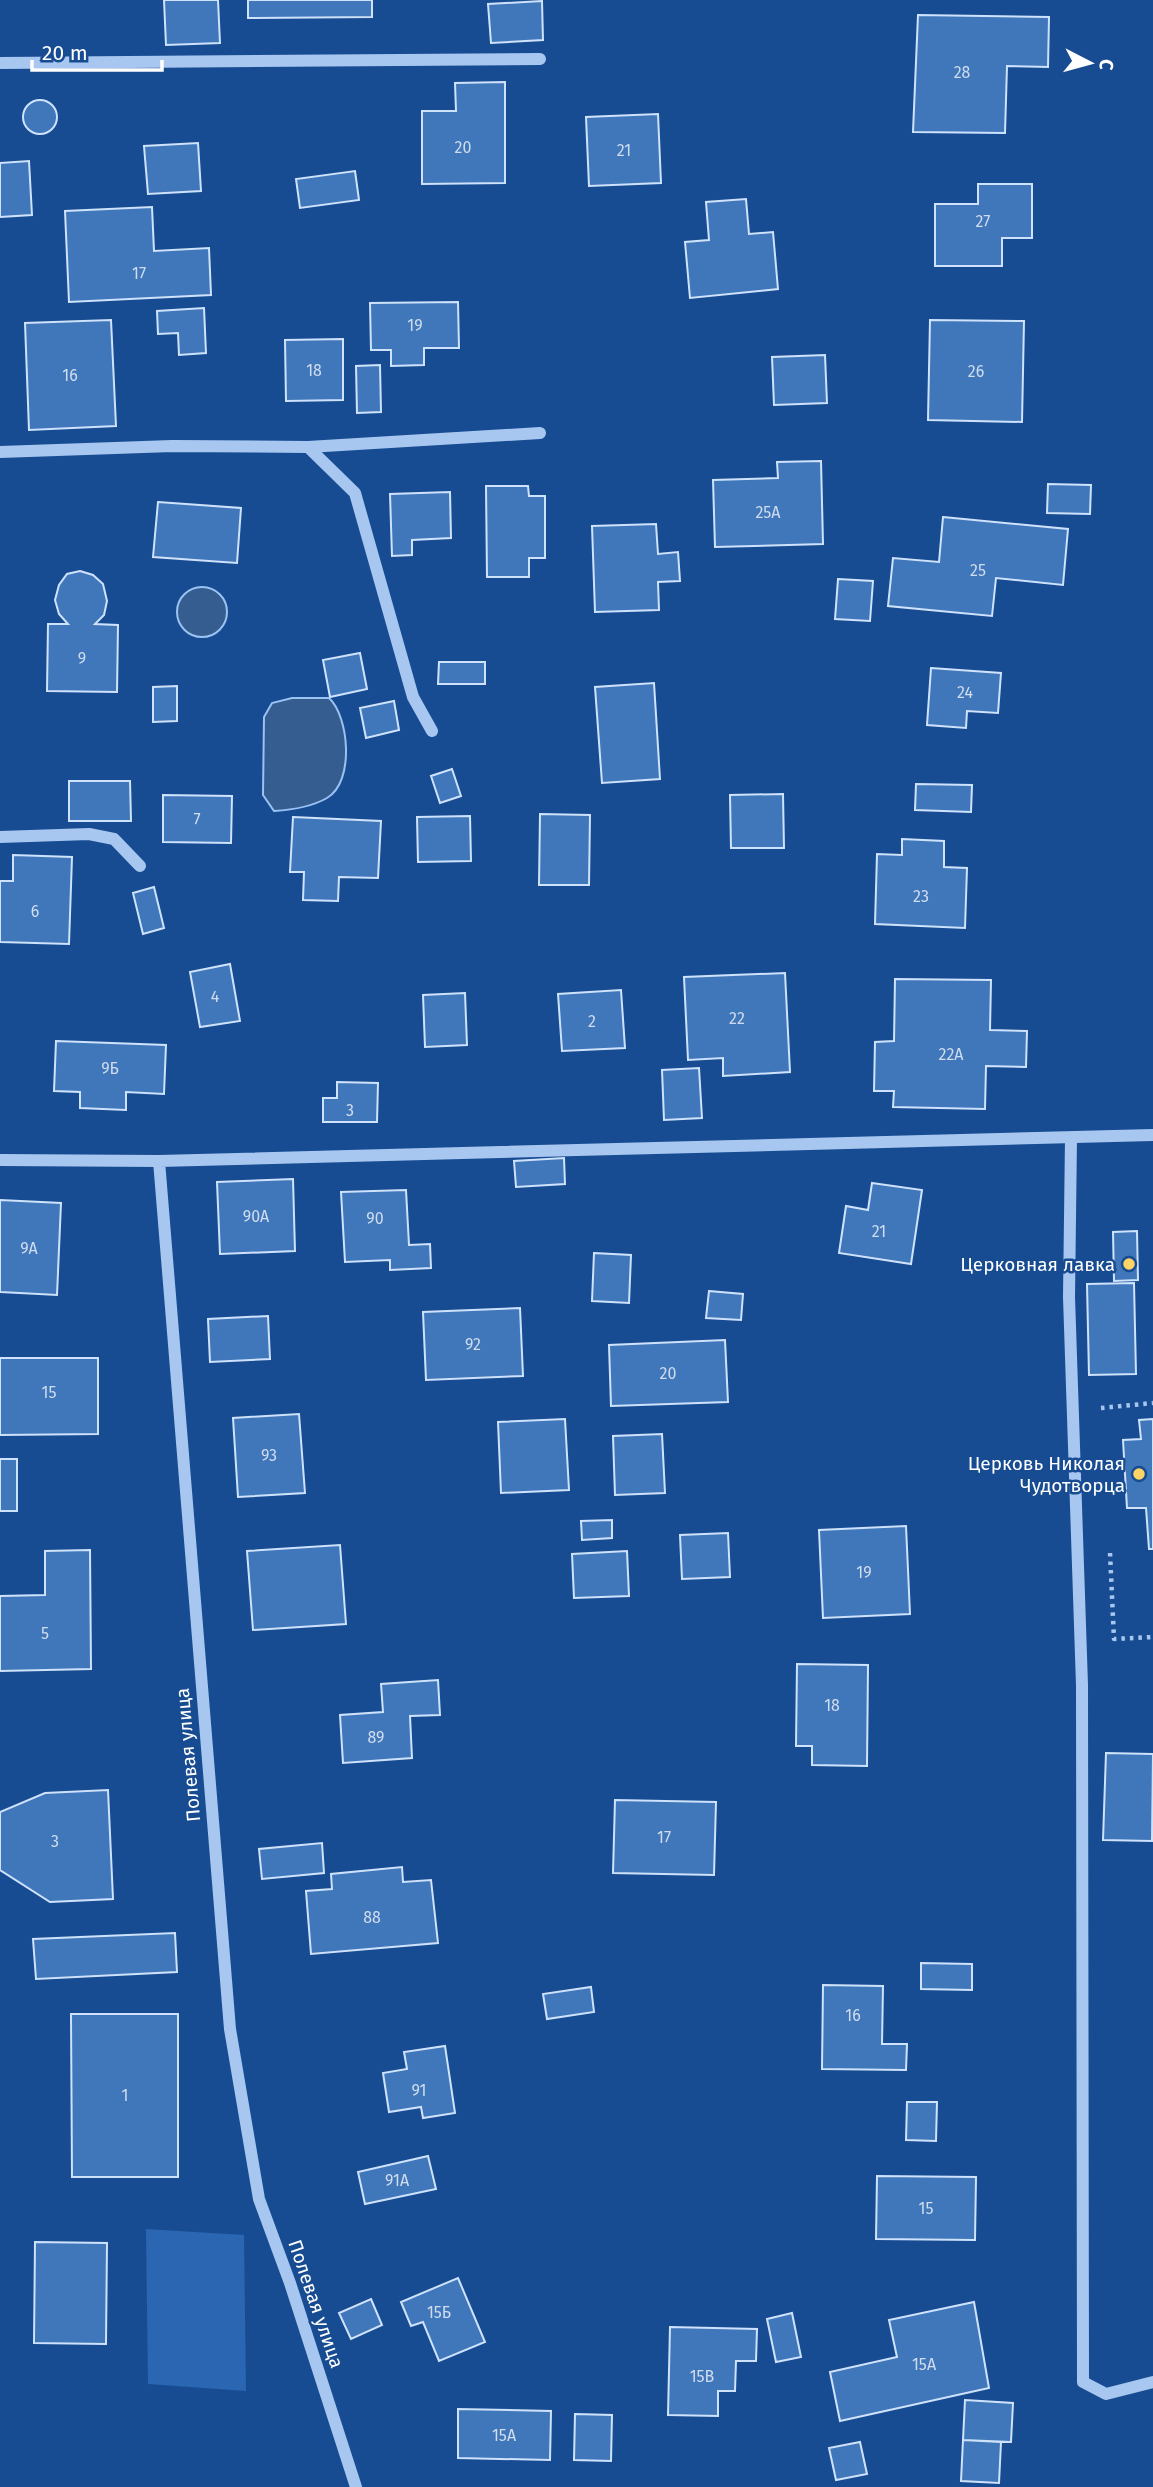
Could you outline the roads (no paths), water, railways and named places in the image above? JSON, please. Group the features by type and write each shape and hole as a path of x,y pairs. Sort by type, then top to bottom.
{"street":[{"path":"0,63 540,59"},
{"path":"0,452 172,446 308,447 540,433"},
{"path":"308,447 355,493 413,697 432,731"},
{"path":"0,837 89,834 114,839 140,866"},
{"path":"0,1160 159,1161 1153,1135"},
{"path":"1070,1138 1069,1297 1082,1685 1083,2382 1106,2394 1153,2382"},
{"name":"Полевая улица","path":"159,1161 230,2029 259,2199 290,2283 356,2487"}],"place":[{"name":"Церковная лавка","path":"1129,1264"},
{"name":"Церковь Николая Чудотворца","path":"1139,1474"}]}
